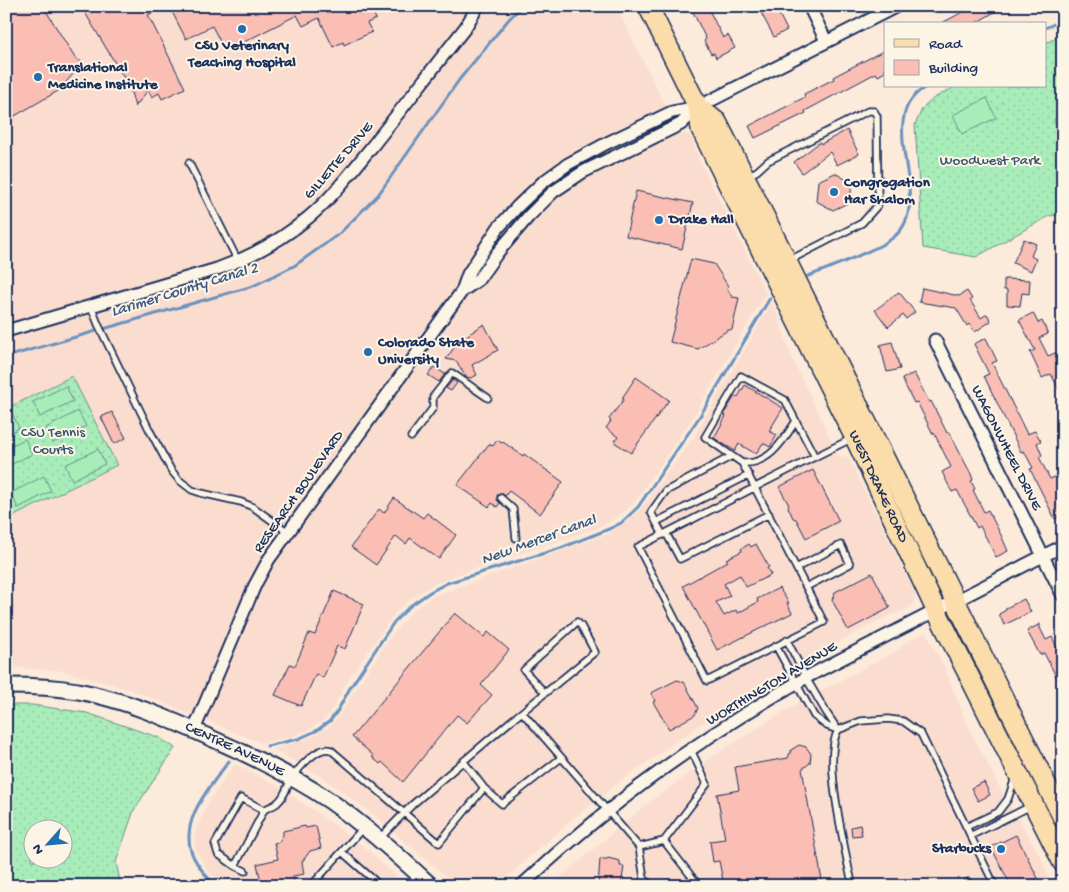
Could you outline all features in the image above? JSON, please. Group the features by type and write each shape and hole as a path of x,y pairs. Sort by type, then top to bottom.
{"main road":[{"name":"WEST DRAKE ROAD","path":"648,6 698,107 701,128 855,438 936,610 1063,863"},
{"name":"WEST DRAKE ROAD","path":"698,107 716,122 745,177 1063,818"},
{"path":"756,239 773,260 778,263 787,262"}],"street":[{"name":"GILLETTE DRIVE","path":"6,331 238,262 268,246 295,228 310,217 340,187 465,28 478,6"},
{"path":"809,6 826,41"},
{"name":"RESEARCH BOULEVARD","path":"194,730 255,586 270,559 462,291 468,274 498,228 516,207 543,182 568,164 615,139 672,112 698,107 897,6"},
{"name":"WAGONWHEEL DRIVE","path":"935,340 1063,596"},
{"name":"WORTHINGTON AVENUE","path":"521,886 607,810 691,750 796,684 1063,546"},
{"name":"CENTRE AVENUE","path":"6,686 50,687 78,691 139,709 194,730 258,759 292,777 330,801 379,839 431,886"}],"lane":[{"path":"745,177 757,171 768,162 868,111 874,111 876,116 878,205 862,223 787,262"},
{"path":"189,164 238,262"},
{"path":"91,306 150,431 171,470 179,480 192,490 241,502 253,507 288,532"},
{"path":"411,436 433,408 433,397 452,373 488,398"},
{"path":"815,458 785,400 741,376 705,437 742,463 748,475 755,488 769,514 824,622 707,681 638,547 755,488 815,458 855,438"},
{"path":"742,463 752,464 777,450 796,421"},
{"path":"732,456 666,490 651,512 656,522 680,559 769,514"},
{"path":"656,522 748,475"},
{"path":"501,498 512,509 516,538"},
{"path":"796,568 840,545 850,564 806,587"},
{"path":"379,839 405,813 595,652 577,622 524,670 546,692"},
{"path":"787,640 806,678 838,730"},
{"path":"776,646 814,716 827,726 838,730"},
{"path":"522,712 640,847 644,878 650,886"},
{"path":"853,886 832,766 834,736 838,730 861,721 888,719 903,721 921,734 995,886"},
{"path":"235,866 264,810 279,802 292,777 316,753 323,749 332,750 439,843 484,788"},
{"path":"640,847 664,841 707,784 691,750"},
{"path":"464,762 484,788 502,804 562,758"},
{"path":"966,827 998,812 1008,799 1018,772"},
{"path":"245,871 218,854 215,844 241,798 264,810"},
{"path":"970,836 1034,805"},
{"path":"311,886 364,827"},
{"path":"664,841 699,886"},
{"path":"342,852 375,881 377,886"}],"shaded area":[{"name":"Colorado State University","path":"6,6 616,6 681,134 689,135 692,138 699,160 766,293 696,412 634,503 605,525 451,577 433,584 413,597 395,613 348,680 332,710 323,721 305,731 290,737 261,743 132,690 63,671 6,669"},
{"path":"771,303 777,312 791,356 839,456 848,457 916,594 914,603 909,608 884,618 780,674 711,717 626,777 569,822 508,876 500,886 453,886 444,874 367,810 323,778 273,749 313,737 328,727 338,717 385,644 411,612 433,596 608,534 640,510 694,437"},
{"path":"926,632 944,667 967,724 1001,790 1041,857 1052,886 550,886 648,803 712,757 796,704 898,650 907,642"},
{"path":"235,764 276,785 319,814 363,846 407,886 223,886 208,871 195,848 195,832 209,801"}],"green space":[{"name":"Woodwest Park","path":"1063,35 1063,117 1054,119 1063,151 1063,214 1049,216 976,257 923,248 915,125 922,109 934,98 953,88 1046,88 1046,43"},
{"path":"987,98 996,118 962,134 953,115"},
{"name":"CSU Tennis Courts","path":"72,376 117,465 6,520 6,409"},
{"path":"66,386 73,401 40,417 33,402"},
{"path":"78,411 86,426 53,443 46,428"},
{"path":"12,413 19,428 6,435 6,416"},
{"path":"25,439 32,454 6,467 6,448"},
{"path":"98,449 105,464 72,480 65,465"},
{"path":"44,476 51,491 18,508 11,493"},
{"path":"6,705 32,705 87,713 160,738 175,748 134,810 116,862 121,886 11,886 6,883"}],"building":[{"name":"Translational Medicine Institute","path":"6,6 43,6 75,58 83,63 58,91 6,121"},
{"name":"CSU Veterinary Teaching Hospital","path":"81,6 166,6 148,15 185,88 162,99 159,93 152,97 148,90 135,107 130,88"},
{"name":"CSU Veterinary Teaching Hospital","path":"169,6 370,6 376,19 367,23 372,32 344,45 343,42 333,47 319,18 303,26 297,15 240,44 239,41 224,49 212,26 186,39"},
{"path":"699,6 707,6 723,38 728,35 735,48 716,58 714,53 711,54 692,10"},
{"path":"769,6 775,6 787,30 774,37 760,11"},
{"path":"974,6 1005,6 977,22 944,22"},
{"path":"884,51 884,73 878,76 876,73 805,111 806,113 755,138 749,126 805,97 804,94 834,79 833,77"},
{"path":"847,130 859,154 837,165 830,152 802,173 794,162 820,142 821,144"},
{"name":"Congregation Har Shalom","path":"835,173 852,183 850,202 833,210 816,201 818,181"},
{"name":"Drake Hall","path":"636,191 693,203 682,249 626,236"},
{"path":"1024,239 1036,244 1031,256 1036,259 1031,271 1013,263"},
{"path":"691,259 714,264 728,286 727,288 732,297 739,298 732,330 728,330 698,349 670,342"},
{"path":"1004,279 1030,280 1029,294 1022,293 1020,306 1007,305 1007,290 1004,290"},
{"path":"922,288 959,296 967,291 981,318 987,314 991,321 975,332 969,324 967,326 956,308 919,302"},
{"path":"899,292 915,312 906,319 903,315 888,327 875,310"},
{"path":"1033,313 1038,323 1042,321 1048,334 1039,338 1048,356 1057,352 1063,364 1063,398 1051,374 1042,378 1030,352 1035,350 1019,320"},
{"path":"484,324 498,350 472,365 477,375 471,378 466,377 456,361 446,359 459,341"},
{"path":"986,338 997,361 992,363 1027,434 1035,431 1041,441 1037,443 1042,455 1039,457 1050,479 1057,476 1061,485 1057,487 1063,497 1063,515 1055,519 1030,469 1033,468 1024,451 1021,452 984,376 989,374 974,344"},
{"path":"892,342 900,369 887,372 880,345"},
{"path":"434,367 445,374 439,382 428,375"},
{"path":"914,373 971,474 973,480 971,481 975,489 973,490 984,512 988,510 1001,535 1008,551 996,557 980,526 977,528 957,490 952,492 942,472 951,467 917,402 914,403 902,379"},
{"path":"636,377 669,400 631,453 614,442 618,437 606,428 611,421 609,419 624,399 622,398"},
{"path":"453,380 457,383 451,391 446,388"},
{"path":"745,385 783,408 769,431 777,435 770,447 763,443 756,454 739,444 735,451 714,438 726,416 724,415 725,412 735,396 738,397"},
{"path":"112,412 126,438 114,444 101,417"},
{"path":"497,440 523,456 524,454 563,482 540,514 509,491 505,496 502,493 497,495 497,500 500,503 497,507 492,503 489,507 457,485 489,444 493,446"},
{"path":"813,470 839,521 806,538 796,519 793,518 788,507 789,505 779,487"},
{"path":"394,498 423,518 427,513 456,535 439,559 410,538 406,544 396,536 376,565 351,547 379,509 384,513"},
{"path":"749,544 751,547 756,544 769,567 767,568 771,575 746,587 740,575 724,584 730,596 716,602 724,616 736,610 738,613 758,602 757,599 779,588 789,603 787,603 792,613 717,650 683,586 728,561 726,559 742,551 741,549"},
{"path":"872,573 890,608 848,630 832,600 835,592"},
{"path":"334,591 364,604 345,649 337,646 323,678 316,674 301,706 275,695 290,664 295,666 309,633 315,635"},
{"path":"1024,599 1031,612 1004,625 999,614 1006,610 1006,608"},
{"path":"455,613 484,637 488,632 509,650 481,685 492,695 467,723 457,715 403,782 382,762 380,764 372,757 374,756 352,737"},
{"path":"1040,624 1046,640 1052,637 1063,660 1063,690 1044,653 1040,655 1027,631"},
{"path":"677,680 684,682 698,708 695,715 669,729 653,702 655,701 651,693"},
{"path":"799,745 806,747 811,754 810,763 802,769 823,886 724,886 719,861 713,862 710,841 725,839 717,794 739,790 735,767 788,758 791,750"},
{"path":"984,782 990,795 978,801 971,788"},
{"path":"860,825 862,835 852,836 851,827"},
{"path":"305,826 306,828 316,826 321,848 310,851 302,862 304,874 293,876 295,886 262,886 257,864 278,859 274,843 279,842 283,831"},
{"path":"1016,835 1038,878 1023,886 1011,886 991,847"},
{"path":"608,858 620,861 620,866 624,866 621,886 598,886 600,859"}],"waterway":[{"name":"Larimer County Canal 2","path":"6,357 253,286 294,266 339,234 378,195 459,80 522,6"},
{"name":"New Mercer Canal","path":"1046,28 1063,20"},
{"name":"New Mercer Canal","path":"808,276 882,245 895,236 906,220 910,201 903,137 904,117 911,99 925,88"},
{"name":"New Mercer Canal","path":"267,746 298,739 316,731 330,721 394,622 410,606 430,592 447,583 561,548 621,523 638,507 700,416 770,298"},
{"name":"New Mercer Canal","path":"215,886 194,858 189,832 198,806 229,761"}],"place":[{"name":"CSU Veterinary Teaching Hospital","path":"242,29"},
{"name":"Translational Medicine Institute","path":"38,77"},
{"name":"Congregation Har Shalom","path":"834,192"},
{"name":"Drake Hall","path":"659,220"},
{"name":"Colorado State University","path":"368,352"},
{"name":"Starbucks","path":"1001,849"}]}
